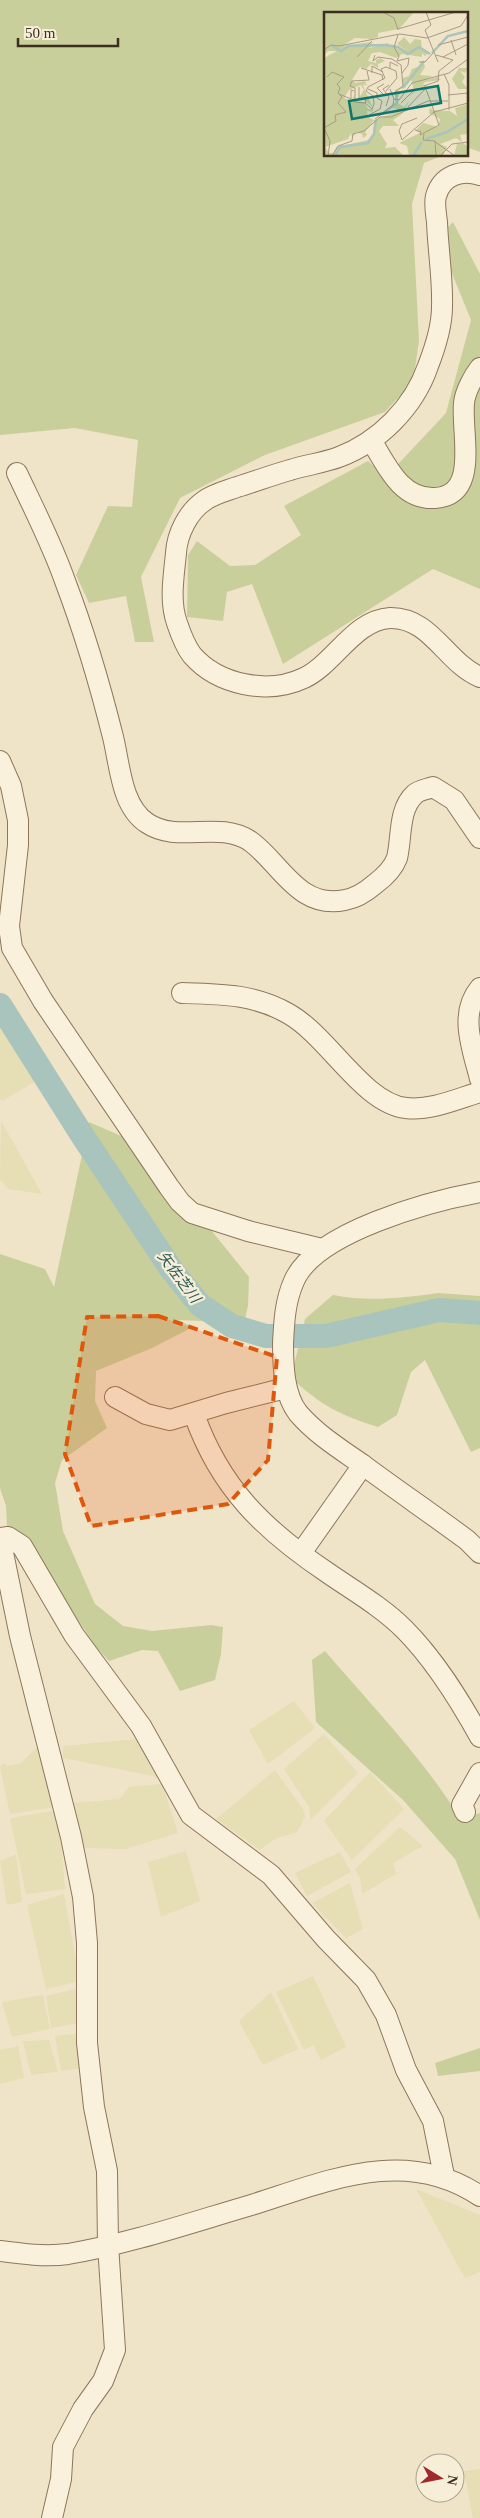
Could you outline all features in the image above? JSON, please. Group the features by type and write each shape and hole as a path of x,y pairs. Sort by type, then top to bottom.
{"street":[{"path":"480,175 469,172 458,173 448,179 436,196 442,310 434,350 425,376 410,403 391,424 371,440 339,457 288,470 222,492 204,501 187,519 176,543 173,588 176,622 191,654 210,670 232,681 254,685 279,686 305,678 331,660 353,637 369,624 388,618 410,621 426,630 467,672 480,677"},
{"path":"371,440 395,478 411,494 422,499 444,498 457,492 468,478 468,448 464,402 475,375 480,368"},
{"path":"18,473 65,580 98,682 133,811 147,824 165,831 180,833 219,832 236,834 249,840 299,890 322,900 345,900 366,892 386,875 396,860 406,806 416,793 433,787 454,800 480,838"},
{"path":"0,761 11,786 18,820 18,845 9,926 12,948 43,1001 164,1180 180,1202 192,1213 211,1221 322,1249"},
{"path":"480,988 472,1003 467,1027 480,1079"},
{"path":"182,993 231,994 252,998 290,1014 319,1036 370,1092 384,1102 405,1108 421,1108 480,1092"},
{"path":"480,1192 430,1203 349,1234 322,1249 308,1261 294,1280 284,1311 283,1351 286,1388 297,1411 320,1434 467,1540 480,1553"},
{"path":"115,1398 146,1414 170,1420 286,1388"},
{"path":"194,1414 210,1454 240,1500 258,1519 301,1553 384,1611 405,1630 453,1690 480,1737"},
{"path":"301,1553 363,1465"},
{"path":"52,2518 61,2479 63,2447 83,2409 103,2381 116,2350 108,2245 107,2171 94,2107 87,2043 87,1943 83,1897 69,1827 20,1636 0,1538 8,1538 22,1546 74,1635 141,1726 191,1815 271,1875 326,1939 366,1980 386,2015 406,2070 433,2122 444,2176"},
{"path":"465,1812 462,1805 480,1773"},
{"path":"0,2251 23,2254 66,2254 108,2245 246,2206 310,2185 370,2171 404,2171 444,2176 480,2196"}],"highlighted area":[{"path":"158,1316 277,1357 268,1460 228,1504 91,1526 65,1454 87,1317"}],"shaded area":[{"path":"0,1019 41,1071 36,1081 2,1101 0,1098"},
{"path":"1,1121 42,1194 8,1189 0,1179"},
{"path":"294,1701 315,1728 268,1764 249,1730"},
{"path":"324,1734 358,1773 311,1820 309,1807 284,1769"},
{"path":"148,1738 172,1785 153,1776 63,1758 63,1746"},
{"path":"37,1747 55,1807 10,1814 0,1766 5,1763 7,1766 21,1763"},
{"path":"275,1770 303,1809 305,1817 297,1832 275,1839 260,1850 216,1819"},
{"path":"370,1772 404,1809 352,1860 324,1821"},
{"path":"162,1784 178,1833 125,1849 84,1848 73,1803 120,1799 129,1787"},
{"path":"58,1810 65,1889 26,1894 10,1818"},
{"path":"400,1827 423,1846 393,1863 396,1874 362,1894 360,1878 355,1869"},
{"path":"186,1851 200,1901 161,1917 148,1862"},
{"path":"340,1852 351,1872 307,1896 295,1873"},
{"path":"16,1854 22,1902 7,1905 0,1861"},
{"path":"350,1883 363,1929 346,1938 312,1903"},
{"path":"64,1894 80,1981 46,1989 27,1905"},
{"path":"313,1976 346,2047 321,2060 313,2045 304,2050 276,1992"},
{"path":"80,1988 79,2023 51,2028 46,1996"},
{"path":"271,1992 298,2049 263,2065 239,2021"},
{"path":"43,1995 50,2029 12,2037 2,2002"},
{"path":"81,2033 83,2068 61,2071 55,2036"},
{"path":"49,2040 58,2072 31,2075 23,2041"},
{"path":"18,2046 24,2078 0,2084 0,2050"},
{"path":"416,2189 480,2215 480,2272 465,2278"},
{"path":"480,2469 480,2518 473,2518 465,2471"}],"green space":[{"path":"0,0 480,0 480,152 468,148 468,12 324,12 324,156 442,156 424,163 412,204 419,341 413,382 385,412 265,455 180,498 141,577 154,642 135,642 126,596 89,603 76,575 108,506 132,507 138,440 75,428 0,435"},
{"path":"453,222 480,274 480,589 433,569 283,664 252,584 227,592 223,621 187,617 188,555 197,541 230,566 255,565 301,535 284,506 368,461 386,477 446,413 471,320 451,271 448,227"},
{"path":"89,1122 142,1145 249,1277 248,1306 244,1323 178,1320 193,1327 152,1348 96,1371 95,1401 107,1428 62,1460 55,1483 63,1531 95,1604 123,1626 152,1631 211,1625 223,1627 221,1654 215,1680 180,1691 158,1651 142,1650 109,1661 96,1647 29,1547 7,1526 6,1506 0,1488 0,1254 45,1269 54,1287"},
{"path":"438,1293 480,1296 480,1448 471,1452 425,1360 411,1372 397,1415 378,1427 331,1408 291,1378 305,1319 333,1295 373,1299"},
{"path":"325,1651 414,1754 461,1820 480,1813 480,1920 455,1859 403,1800 316,1722 312,1660"},
{"path":"480,2048 480,2071 438,2076 435,2063"}],"waterway":[{"name":"矢佐芝川","path":"0,1005 82,1135 171,1269 200,1305 232,1326 266,1336 326,1336 439,1310 480,1313"}]}
